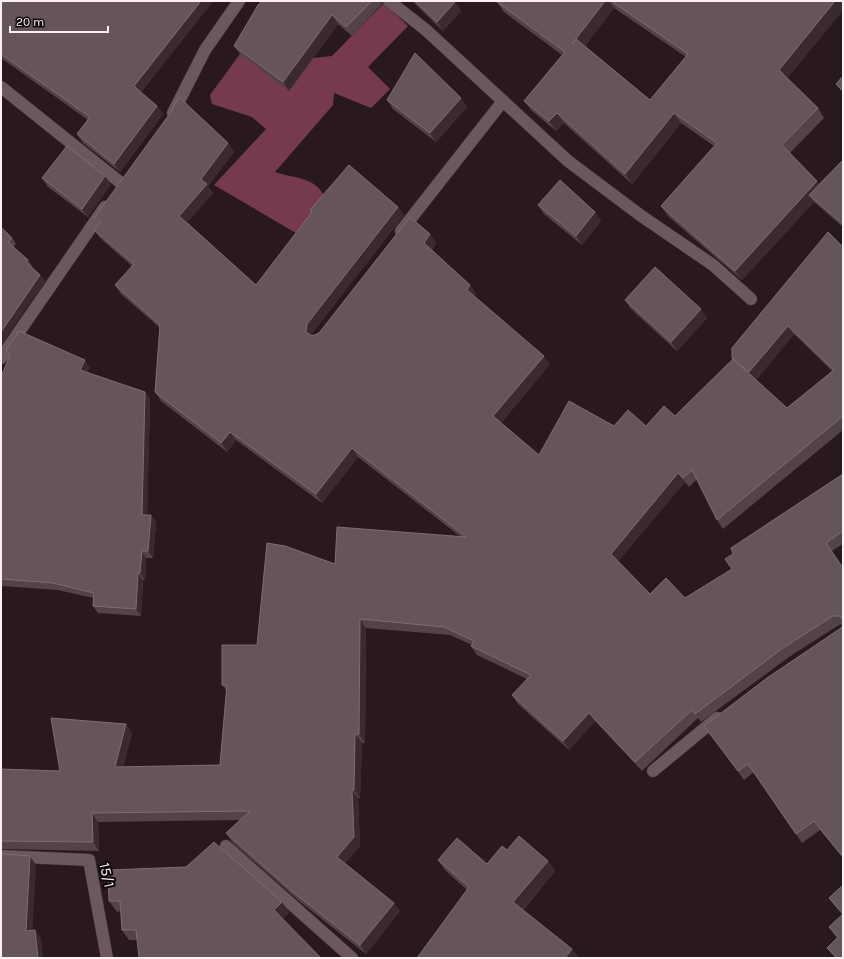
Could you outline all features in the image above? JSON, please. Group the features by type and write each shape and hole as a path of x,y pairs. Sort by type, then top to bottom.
{"street":[{"path":"166,122 205,50 239,1"},
{"path":"389,1 426,30 568,161 640,215 713,265 752,298"},
{"path":"1,87 121,183"},
{"path":"396,238 503,101"},
{"path":"4,353 130,171"},
{"path":"653,771 728,710"},
{"path":"226,846 352,958"},
{"name":"15/1","path":"1,856 89,860 106,958"}],"shaded area":[{"path":"384,3 408,26 368,67 390,89 371,108 334,93 333,105 275,172 311,182 322,192 326,200 301,236 214,185 266,129 252,117 212,104 210,95 240,54 312,58 332,56"}],"building":[{"path":"1,1 201,1 134,86 157,106 114,164 77,134 90,117 1,54"},
{"path":"262,1 372,1 346,27 332,15 283,82 234,46 258,5"},
{"path":"415,1 454,1 455,2 437,22"},
{"path":"605,1 572,44 576,39 650,100 688,54 611,1 835,1 779,70 818,108 782,145 817,181 735,271 661,206 717,143 674,113 625,174 557,113 549,121 524,101 565,52 497,2"},
{"path":"415,53 461,98 430,133 387,100"},
{"path":"843,76 843,91 836,84"},
{"path":"179,97 228,143 201,179 207,184 179,216 256,285 312,212 310,210 349,165 398,207 307,324 306,332 312,336 319,333 410,217 430,234 424,243 470,285 467,290 544,356 493,416 539,455 569,401 614,426 628,410 646,426 664,406 675,416 733,359 787,408 834,370 788,326 749,372 732,358 732,348 828,232 843,247 843,416 717,520 692,470 683,478 678,473 611,554 650,594 666,578 685,598 732,569 725,559 733,554 731,548 843,474 843,531 826,543 843,568 843,620 840,616 833,616 783,648 695,714 692,710 635,762 589,713 563,741 512,695 531,675 471,646 474,641 444,627 360,619 359,734 355,734 354,790 352,790 354,837 337,857 394,903 360,945 293,892 226,833 250,811 92,813 93,842 1,841 1,769 60,771 51,718 126,724 115,767 220,765 227,685 222,685 222,645 257,645 267,543 285,546 335,564 337,527 466,537 352,448 316,494 230,432 221,443 155,392 160,325 115,285 134,264 94,230 100,222 94,218 171,112"},
{"path":"67,146 105,176 82,209 42,178"},
{"path":"843,160 843,224 809,195"},
{"path":"560,180 595,212 576,236 538,205"},
{"path":"1,227 12,238 8,242 28,260 26,262 40,275 1,332"},
{"path":"655,267 701,309 671,342 625,300"},
{"path":"19,331 85,360 80,370 145,392 142,515 151,515 148,551 142,551 140,573 138,573 136,609 93,606 94,593 53,583 1,579 1,377 10,355 6,350"},
{"path":"843,625 843,857 814,821 796,834 748,764 738,771 704,726 767,678 841,628"},
{"path":"519,836 548,861 513,902 572,949 565,958 417,958 469,887 438,860 457,838 487,864 502,846 507,850"},
{"path":"214,842 282,902 274,910 321,958 139,958 136,930 122,930 120,901 109,901 108,870 186,867"},
{"path":"1,854 30,856 26,931 35,930 38,958 1,958"},
{"path":"843,885 843,914 829,898"},
{"path":"843,914 843,958 838,958 827,948 838,937 829,927"}]}
